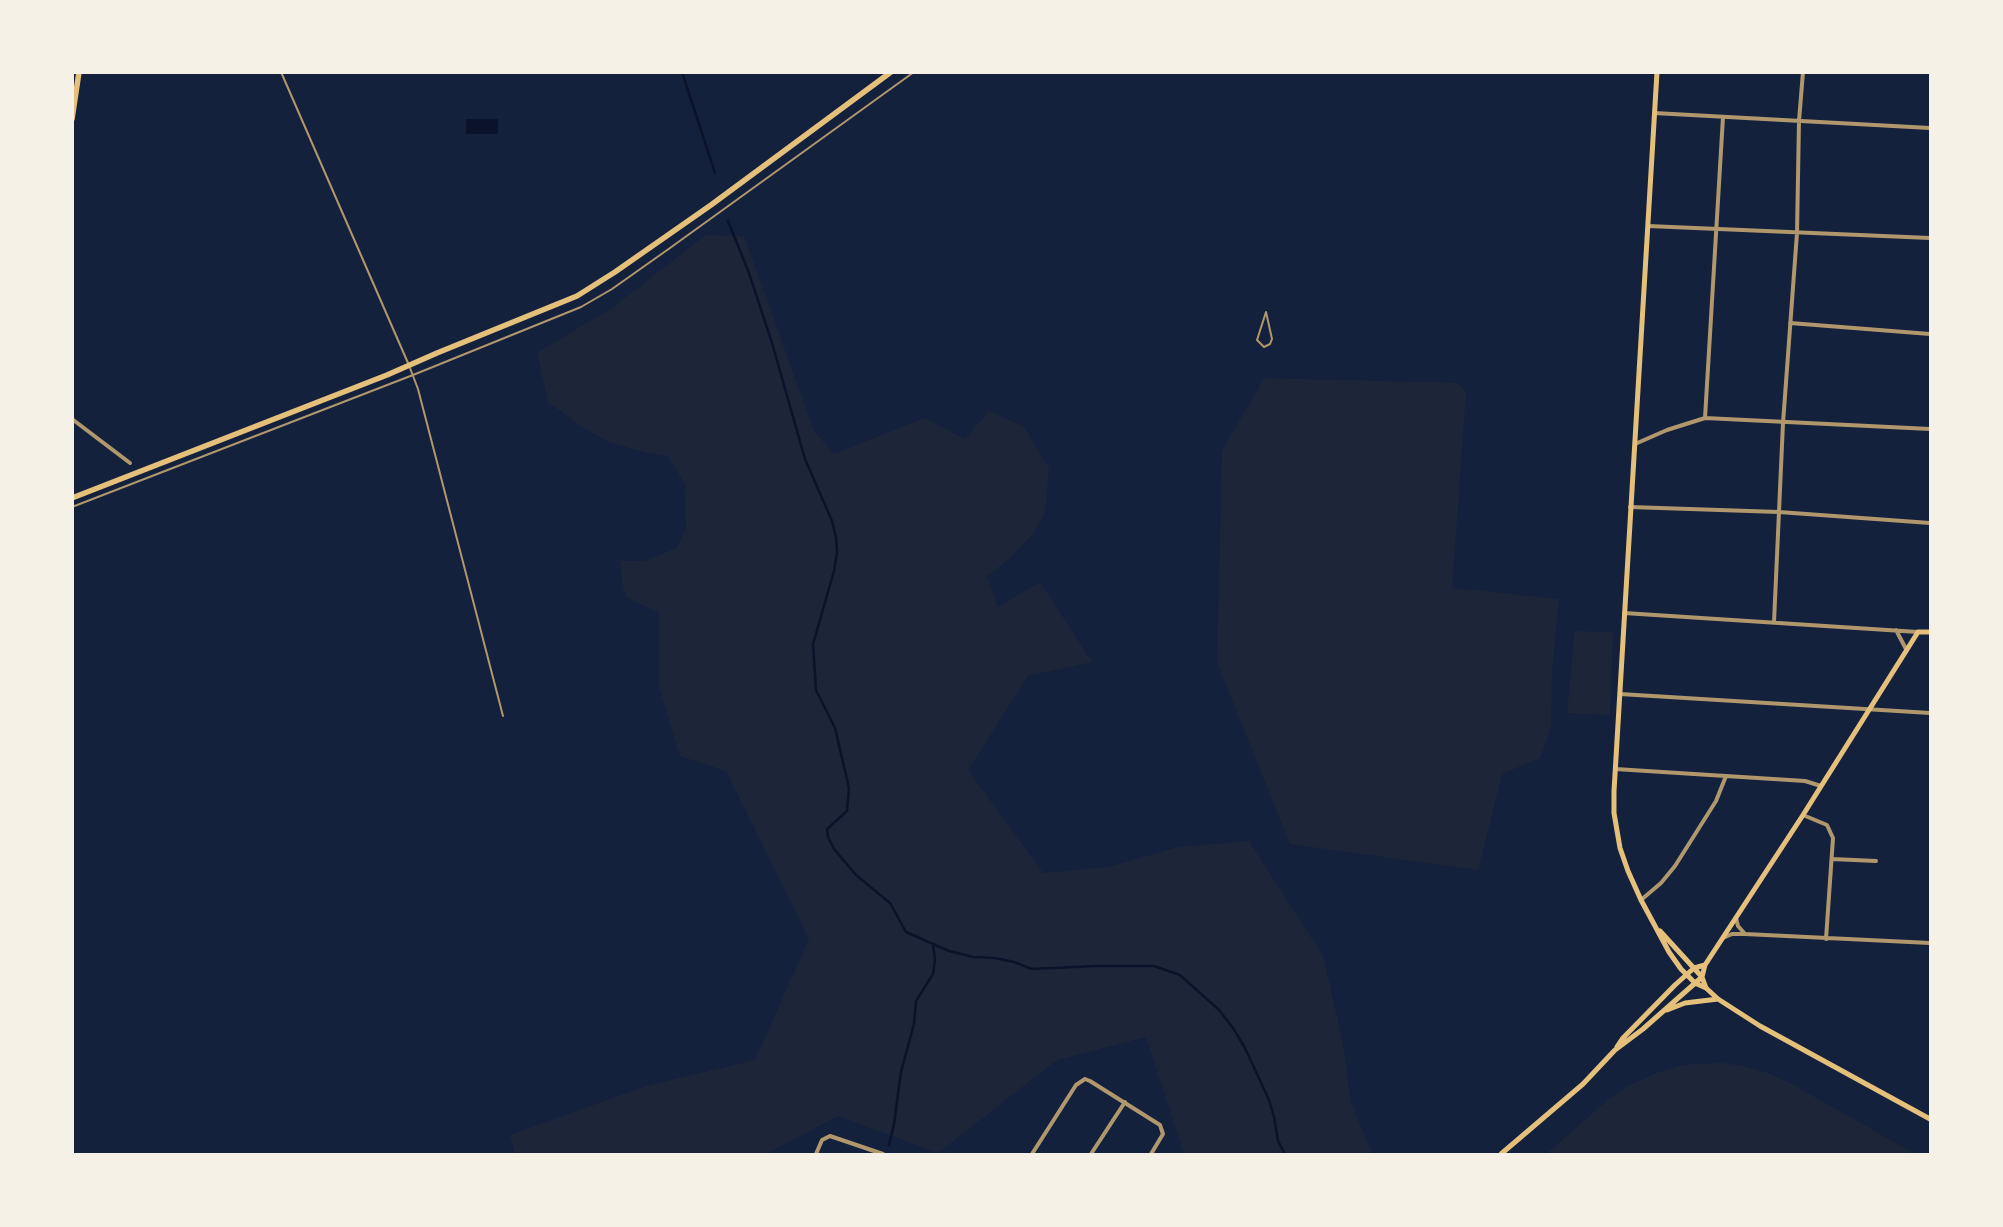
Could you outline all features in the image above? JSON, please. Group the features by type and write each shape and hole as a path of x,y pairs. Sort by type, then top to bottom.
{"main road":[{"path":"72,119 79,72"},
{"path":"72,498 409,366 561,304 592,287 711,205 891,72"},
{"path":"1656,72 1615,769 1614,812 1620,848 1628,872 1654,925 1672,957 1695,983 1706,988 1718,999 1760,1026 1930,1119"},
{"path":"1615,1050 1626,1043 1702,976 1705,965 1803,815 1906,649 1918,632 1930,632"},
{"path":"1654,925 1702,976 1706,988"},
{"path":"1501,1154 1583,1084 1644,1016 1694,968 1705,965"},
{"path":"1662,1012 1685,1003 1718,999"}],"street":[{"path":"1774,622 1784,423 1797,233 1799,121 1803,72"},
{"path":"1654,113 1930,128"},
{"path":"1705,418 1723,117"},
{"path":"1648,226 1930,238"},
{"path":"1790,323 1930,334"},
{"path":"1635,444 1685,423 1705,418 1930,429"},
{"path":"72,419 130,463"},
{"path":"1630,508 1779,512 1930,523"},
{"path":"1624,613 1918,632"},
{"path":"1896,630 1906,649"},
{"path":"1620,694 1930,713"},
{"path":"1615,769 1804,781 1821,786"},
{"path":"1641,900 1661,883 1675,866 1716,801 1726,776"},
{"path":"1803,815 1827,825 1831,830 1833,838 1826,939"},
{"path":"1832,859 1876,862"},
{"path":"1736,918 1738,926 1745,934"},
{"path":"1723,938 1732,934 1745,934 1930,943"},
{"path":"1032,1154 1080,1081 1085,1079 1161,1127 1161,1138 1151,1154"},
{"path":"1091,1154 1124,1102"},
{"path":"816,1154 821,1142 828,1136 834,1136 871,1152 883,1154"}],"lane":[{"path":"281,72 413,375 503,716"},
{"path":"72,507 566,314 592,300 670,248 914,72"},
{"path":"1266,312 1271,342 1264,347 1257,340 1266,312"}],"shaded area":[{"path":"466,119 498,119 498,134 466,134"},
{"path":"706,235 744,236 814,431 834,454 924,418 965,439 989,411 1024,427 1049,468 1045,513 1033,534 1008,560 987,576 998,607 1040,582 1092,662 1028,676 968,770 1043,873 1109,867 1178,847 1249,841 1323,956 1342,1039 1351,1102 1372,1154 1184,1154 1146,1037 1057,1060 938,1153 838,1116 766,1154 515,1154 510,1135 646,1086 755,1060 809,939 726,771 680,756 659,687 659,613 626,597 623,586 620,561 645,561 677,548 686,527 685,484 668,456 648,453 608,442 581,426 548,402 537,353 612,308"},
{"path":"1264,378 1457,383 1466,392 1452,588 1559,599 1552,671 1551,728 1540,758 1502,774 1478,870 1290,844 1217,662 1222,451"},
{"path":"1575,631 1613,632 1610,715 1567,713"},
{"path":"1723,1063 1768,1073 1792,1084 1915,1154 1546,1154 1610,1098 1630,1085 1656,1073 1676,1067 1693,1064"}],"waterway":[{"path":"682,72 715,173"},
{"path":"728,221 749,273 772,343 805,459 832,521 836,537 837,552 834,571 813,644 816,690 835,728 849,788 847,811 827,829 828,837 834,849 856,875 890,903 906,932 949,951 973,957 995,958 1014,962 1032,969 1154,966 1180,975 1219,1010 1245,1048 1269,1100 1278,1141 1285,1154"},
{"path":"889,1145 894,1124 901,1072 914,1024 916,1001 933,974 935,960 933,945"}]}
